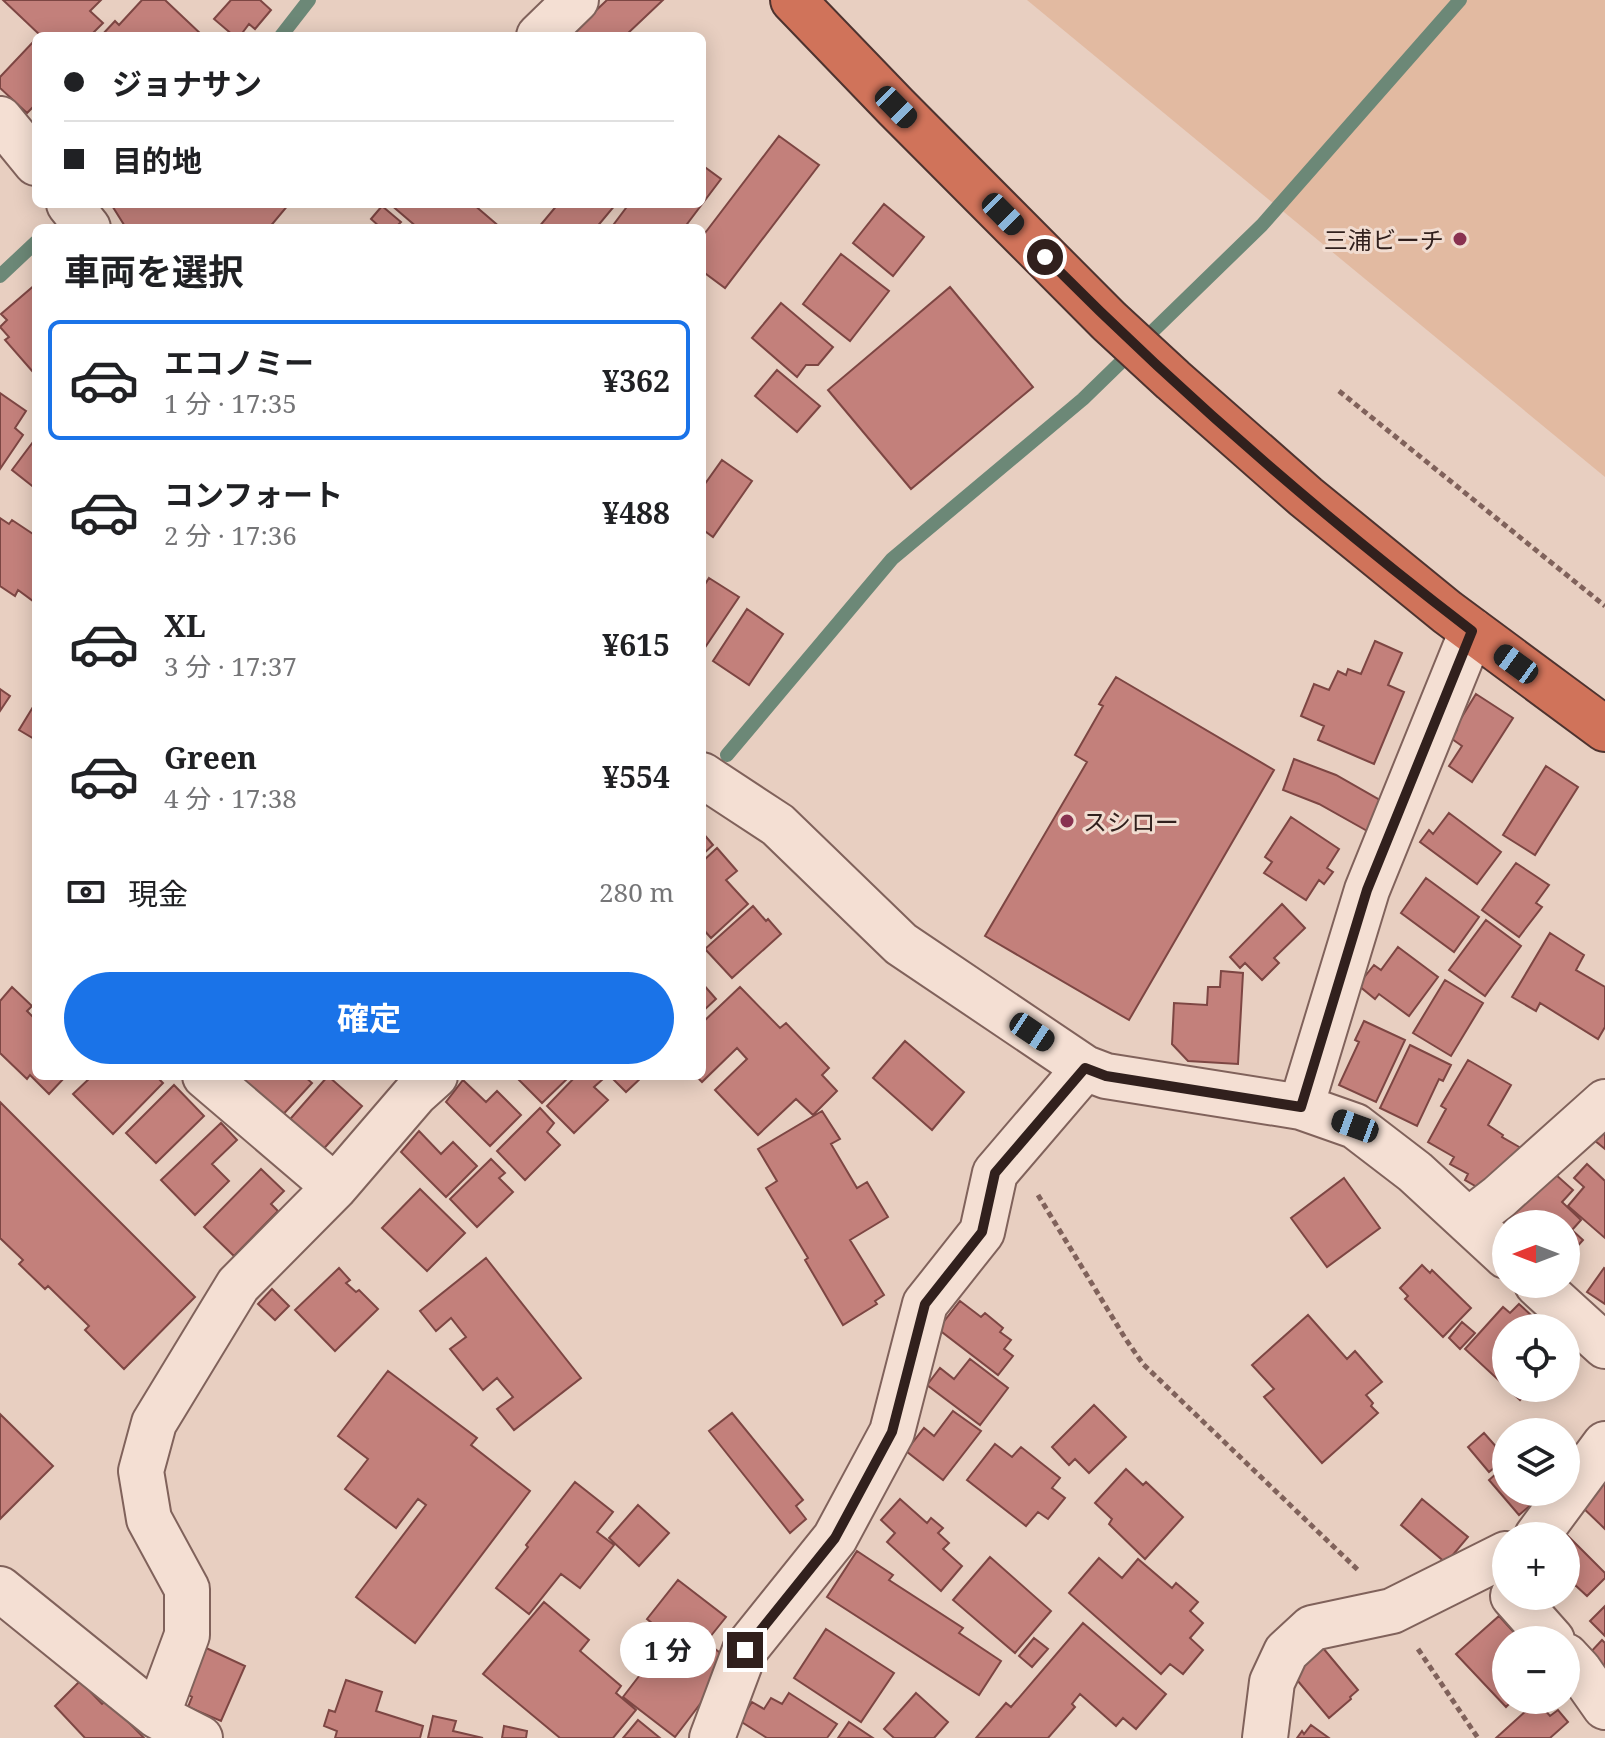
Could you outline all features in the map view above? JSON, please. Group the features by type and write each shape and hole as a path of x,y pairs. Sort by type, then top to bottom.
{"highway":[{"path":"793,0 1109,321 1173,380 1306,497 1472,631 1605,729"}],"street":[{"path":"543,32 576,0"},
{"path":"0,119 32,158"},
{"path":"1301,1107 1367,890 1472,631"},
{"path":"706,778 778,825 901,944 1085,1068 1106,1076 1301,1107 1355,1126 1415,1172 1492,1243"},
{"path":"712,1738 745,1650 835,1538 892,1432 925,1304 982,1232 995,1173 1085,1068"},
{"path":"210,1080 335,1187"},
{"path":"157,1716 187,1635 187,1589 149,1519 141,1471 154,1423 238,1285 335,1187 415,1082"},
{"path":"1468,1221 1605,1102"},
{"path":"1552,1298 1605,1346"},
{"path":"1547,1522 1605,1444"},
{"path":"1265,1738 1272,1682 1286,1652 1312,1628 1392,1611 1492,1572"},
{"path":"0,1589 157,1716 200,1738"},
{"path":"1525,1610 1540,1626"},
{"path":"1580,1671 1605,1707"}],"path":[{"path":"1339,391 1605,606"},
{"path":"1020,1144 1028,1179 1143,1364 1362,1575 1392,1611 1478,1738"}],"sand":[{"name":"三浦ビーチ","path":"1027,0 1605,0 1605,477"}],"building":[{"path":"3,0 101,0 90,11 103,23 94,32 37,32"},
{"path":"142,0 165,0 199,32 105,32 115,21 119,25"},
{"path":"231,0 260,0 271,10 255,29 249,24 243,32 229,32 214,19"},
{"path":"607,0 663,0 629,32 573,32"},
{"path":"32,43 32,108 27,113 0,88 0,77"},
{"path":"779,136 819,165 725,288 706,274 706,232"},
{"path":"706,168 721,179 706,199"},
{"path":"884,204 924,237 893,276 853,243"},
{"path":"114,208 286,208 272,224 124,224"},
{"path":"380,208 384,208 401,222 377,224 371,219"},
{"path":"395,208 478,208 496,224 413,224"},
{"path":"555,208 613,208 599,224 541,224"},
{"path":"626,208 699,208 687,224 614,224"},
{"path":"841,254 889,291 850,341 803,304"},
{"path":"32,287 32,371 5,340 9,337 0,327 7,320 1,314"},
{"path":"950,287 1033,387 911,489 828,390"},
{"path":"781,303 833,347 818,365 806,365 797,377 752,338"},
{"path":"777,370 820,406 797,432 755,396"},
{"path":"0,393 26,411 15,428 23,435 0,469"},
{"path":"32,443 32,486 12,470"},
{"path":"722,460 752,481 713,537 706,532 706,482"},
{"path":"0,518 9,524 12,520 32,533 32,600 18,590 15,596 0,586"},
{"path":"709,578 739,597 706,646 706,583"},
{"path":"747,609 783,634 749,685 713,661"},
{"path":"1375,641 1402,653 1388,685 1404,692 1374,764 1318,740 1324,726 1301,716 1314,684 1329,690 1338,671 1346,675 1348,669 1361,674"},
{"path":"1116,677 1274,770 1129,1020 985,936 1087,762 1075,755 1103,706 1099,704"},
{"path":"0,689 10,696 0,711"},
{"path":"1476,694 1513,718 1472,782 1449,766 1462,746 1452,739 1457,730 1455,728"},
{"path":"32,709 32,738 19,730"},
{"path":"1294,759 1336,775 1385,803 1369,832 1319,804 1283,790"},
{"path":"1546,766 1578,787 1535,855 1503,835"},
{"path":"1449,813 1501,852 1477,884 1420,842 1429,830 1433,834"},
{"path":"1291,817 1339,849 1327,868 1333,872 1324,884 1319,880 1306,900 1264,873 1272,862 1265,857"},
{"path":"706,837 713,845 706,851"},
{"path":"717,848 737,871 726,880 748,904 711,938 706,932 706,858"},
{"path":"1516,863 1549,885 1536,903 1542,907 1519,937 1482,910"},
{"path":"1426,878 1479,917 1454,952 1401,913"},
{"path":"1282,904 1305,928 1274,958 1279,963 1262,980 1245,963 1240,968 1230,957"},
{"path":"753,906 781,934 732,978 706,948"},
{"path":"1486,920 1521,946 1485,996 1449,970"},
{"path":"1550,933 1584,955 1576,970 1605,987 1605,1027 1598,1039 1540,1003 1536,1011 1512,997"},
{"path":"1398,947 1438,977 1409,1016 1379,994 1375,999 1358,985 1374,965 1381,970"},
{"path":"1221,971 1243,973 1238,1064 1188,1061 1172,1044 1174,1003 1207,1005 1208,987 1220,987"},
{"path":"1445,980 1483,1003 1451,1056 1413,1033"},
{"path":"12,987 32,1006 27,1011 32,1016 32,1077 30,1075 27,1079 0,1053 0,1001"},
{"path":"740,987 780,1028 786,1023 829,1068 822,1075 837,1091 813,1115 796,1099 758,1135 715,1090 747,1059 737,1048 706,1078 706,1019"},
{"path":"706,988 716,999 706,1008"},
{"path":"1364,1021 1405,1040 1376,1102 1339,1085 1359,1042 1355,1040"},
{"path":"905,1041 964,1092 932,1130 873,1078"},
{"path":"1410,1045 1451,1065 1443,1081 1439,1079 1417,1126 1380,1108"},
{"path":"1468,1060 1511,1085 1488,1125 1521,1148 1503,1179 1492,1173 1482,1190 1465,1180 1468,1174 1450,1164 1454,1157 1428,1142 1446,1109 1441,1106"},
{"path":"35,1080 62,1080 49,1094"},
{"path":"88,1080 160,1080 163,1083 113,1134 73,1094"},
{"path":"240,1080 309,1080 312,1083 277,1121 237,1084"},
{"path":"324,1080 333,1080 362,1106 319,1154 285,1125"},
{"path":"463,1080 486,1102 497,1091 521,1115 490,1146 446,1102"},
{"path":"519,1080 566,1080 542,1103"},
{"path":"572,1080 602,1080 594,1087 608,1100 574,1133 547,1106"},
{"path":"614,1080 639,1080 626,1092"},
{"path":"174,1085 204,1116 156,1163 126,1133"},
{"path":"0,1102 195,1297 124,1369 85,1330 89,1326 48,1286 45,1289 19,1264 23,1260 0,1238"},
{"path":"540,1108 554,1123 547,1132 560,1145 525,1180 497,1151"},
{"path":"822,1111 840,1139 831,1144 857,1188 867,1182 888,1217 850,1240 884,1295 875,1301 877,1304 843,1325 766,1188 777,1181 758,1149"},
{"path":"221,1123 237,1140 212,1164 229,1181 195,1215 161,1180"},
{"path":"1605,1127 1605,1149 1594,1140"},
{"path":"419,1131 441,1154 453,1142 477,1166 446,1197 401,1152"},
{"path":"491,1159 505,1173 499,1178 513,1192 477,1227 450,1199"},
{"path":"1587,1164 1605,1181 1605,1238 1580,1216 1580,1210 1568,1206 1584,1187 1574,1178"},
{"path":"1546,1166 1573,1190 1562,1202 1570,1210 1517,1210"},
{"path":"261,1169 284,1191 271,1204 278,1211 234,1256 204,1227"},
{"path":"1344,1178 1380,1228 1327,1267 1291,1218"},
{"path":"420,1189 465,1233 427,1271 382,1228"},
{"path":"486,1258 581,1378 514,1430 497,1409 513,1397 497,1378 483,1390 450,1349 466,1337 451,1318 436,1331 420,1311"},
{"path":"1422,1265 1430,1273 1432,1270 1471,1308 1443,1337 1405,1299 1408,1296 1400,1288"},
{"path":"339,1268 350,1280 346,1283 356,1292 359,1290 378,1309 335,1351 295,1310"},
{"path":"1605,1269 1605,1304 1587,1292"},
{"path":"272,1289 289,1306 275,1320 258,1304"},
{"path":"960,1301 981,1317 985,1313 1003,1328 1000,1332 1011,1340 1004,1349 1013,1356 998,1375 938,1329"},
{"path":"1519,1304 1530,1314 1497,1314 1503,1307 1510,1313"},
{"path":"1308,1315 1347,1359 1355,1351 1382,1382 1366,1395 1378,1413 1322,1463 1264,1397 1274,1389 1252,1365"},
{"path":"1492,1319 1492,1374 1465,1349"},
{"path":"1462,1322 1475,1333 1460,1349 1449,1338"},
{"path":"970,1359 1008,1388 980,1425 927,1385 940,1368 954,1379"},
{"path":"388,1371 477,1438 471,1445 530,1491 415,1643 356,1597 426,1505 418,1499 396,1528 345,1489 368,1459 338,1436"},
{"path":"1094,1405 1126,1437 1089,1473 1075,1459 1069,1465 1052,1447"},
{"path":"953,1411 981,1431 943,1480 906,1451 924,1428 934,1436"},
{"path":"732,1413 803,1500 796,1506 806,1519 790,1533 709,1431"},
{"path":"0,1414 53,1466 0,1519"},
{"path":"1484,1433 1492,1442 1492,1470 1489,1472 1468,1447"},
{"path":"995,1444 1012,1457 1021,1447 1060,1478 1052,1488 1065,1498 1048,1519 1038,1512 1026,1526 967,1480"},
{"path":"1126,1469 1143,1485 1146,1482 1183,1517 1145,1559 1109,1524 1112,1519 1095,1503"},
{"path":"1605,1477 1605,1529 1580,1505"},
{"path":"575,1482 613,1512 597,1532 614,1545 580,1588 561,1574 529,1614 496,1588"},
{"path":"900,1499 927,1523 931,1518 943,1528 938,1533 949,1543 943,1549 962,1566 941,1591 887,1542 895,1533 881,1520"},
{"path":"1422,1499 1468,1537 1446,1563 1401,1525"},
{"path":"638,1505 669,1533 639,1566 609,1538"},
{"path":"1511,1506 1530,1506 1519,1515"},
{"path":"1580,1548 1605,1573 1605,1578 1587,1596 1580,1590"},
{"path":"857,1551 893,1575 889,1580 963,1628 959,1633 1001,1661 979,1695 827,1597"},
{"path":"990,1557 1051,1611 1015,1653 953,1600"},
{"path":"1099,1558 1122,1578 1138,1559 1172,1588 1176,1583 1198,1602 1190,1611 1203,1623 1190,1638 1203,1650 1183,1674 1170,1664 1161,1674 1069,1593"},
{"path":"678,1580 726,1617 706,1642 732,1662 675,1737 623,1697 669,1637 647,1619"},
{"path":"544,1602 589,1640 580,1651 621,1686 616,1693 636,1710 613,1738 560,1738 483,1674"},
{"path":"1605,1606 1605,1636 1590,1621"},
{"path":"1499,1616 1508,1626 1492,1626 1492,1692 1456,1654"},
{"path":"1083,1623 1166,1694 1136,1729 1123,1718 1116,1726 1080,1694 1072,1704 1075,1707 1048,1738 976,1738 1006,1703 1011,1707"},
{"path":"826,1629 894,1673 861,1722 794,1678"},
{"path":"1034,1638 1048,1649 1032,1667 1019,1656"},
{"path":"1602,1640 1605,1643 1605,1683 1587,1656"},
{"path":"204,1647 245,1666 221,1721 188,1707 192,1697 185,1693"},
{"path":"1323,1648 1358,1690 1329,1718 1292,1674"},
{"path":"346,1680 382,1692 376,1711 423,1726 420,1738 335,1738 337,1731 324,1726 329,1710 335,1712"},
{"path":"80,1681 102,1704 107,1700 144,1738 85,1738 55,1706"},
{"path":"789,1693 837,1724 827,1738 767,1738 740,1721 752,1702 764,1709 771,1698 782,1704"},
{"path":"916,1693 948,1722 934,1738 894,1738 884,1729"},
{"path":"1523,1714 1561,1714 1568,1722 1550,1738 1496,1738"},
{"path":"433,1716 456,1721 453,1731 483,1738 428,1738"},
{"path":"638,1720 660,1738 623,1738"},
{"path":"849,1722 873,1738 838,1738"},
{"path":"1311,1725 1329,1738 1297,1738"},
{"path":"504,1726 527,1731 526,1738 502,1738"}],"waterway":[{"path":"284,32 309,0"},
{"path":"727,755 892,559 1083,399 1262,225 1460,0"},
{"path":"0,276 32,246"}],"place":[{"name":"三浦ビーチ","path":"1460,239"},
{"name":"スシロー","path":"1067,821"}],"route":[{"path":"745,1650 835,1538 892,1432 925,1304 982,1232 995,1173 1085,1068 1106,1076 1301,1107 1367,890 1472,631 1306,497 1195,400 1045,257"}]}
